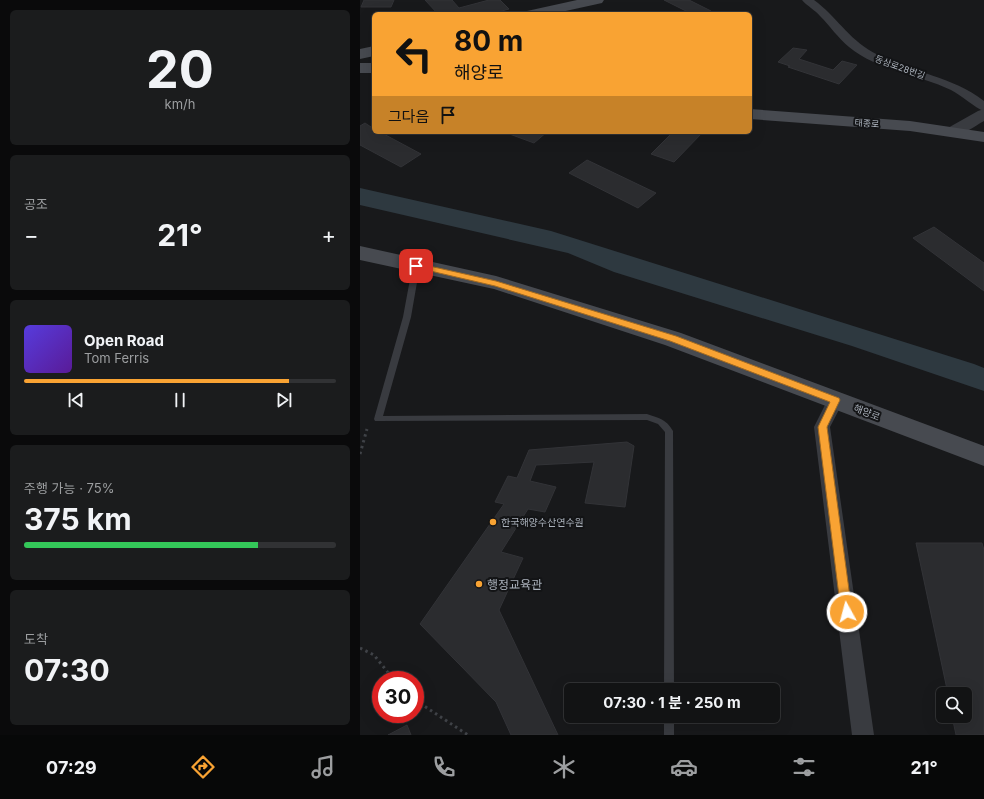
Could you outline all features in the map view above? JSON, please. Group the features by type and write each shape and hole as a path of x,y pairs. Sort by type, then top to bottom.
{"main road":[{"path":"541,12 597,0"},
{"path":"360,54 372,51"},
{"path":"360,68 372,68"},
{"name":"태종로","path":"752,114 910,126 984,137"},
{"name":"해양로","path":"360,253 496,283 673,339 984,456"}],"street":[{"name":"동삼로28번길","path":"807,0 819,9 841,35 860,51 877,60 952,85 976,99 984,107"},
{"path":"952,132 984,114"},
{"path":"836,400 822,427 863,735"}],"lane":[{"path":"416,266 407,317 378,419 647,417 661,422 669,432 669,683"},
{"path":"669,723 669,735"}],"path":[{"path":"360,454 367,429"},
{"path":"360,648 374,655 387,671"},
{"path":"424,706 468,735"}],"shaded area":[{"path":"360,188 551,231 974,364 984,368 984,391 852,346 614,272 568,253 360,205"}],"building":[{"path":"364,0 394,0 391,7 361,7"},
{"path":"425,0 452,0 459,8 489,0 500,0 509,9 498,12 436,12"},
{"path":"664,0 689,0 711,11 688,12"},
{"path":"793,48 807,50 799,59 833,70 842,61 857,65 839,84 788,67 790,66 778,62"},
{"path":"365,123 372,128 372,134 384,134 421,154 401,167 360,145 360,126"},
{"path":"509,134 545,134 534,143"},
{"path":"671,134 701,134 674,162 651,154"},
{"path":"587,160 656,193 638,208 569,173"},
{"path":"934,227 984,263 984,291 913,238"},
{"name":"행정교육관","path":"627,442 634,446 625,507 585,503 594,462 536,465 530,481 556,487 545,512 528,509 501,552 523,558 499,610 558,735 511,735 496,702 420,624 504,504 495,502 508,476 517,478 529,450"},
{"path":"916,543 982,543 984,550 984,735 956,735 953,723 972,723 972,687 947,687"},
{"path":"407,725 411,735 388,735"}],"place":[{"name":"한국해양수산연수원","path":"493,522"},
{"name":"행정교육관","path":"479,584"}],"route":[{"path":"416,266 496,283 673,339 836,400 822,427 847,612"}]}
